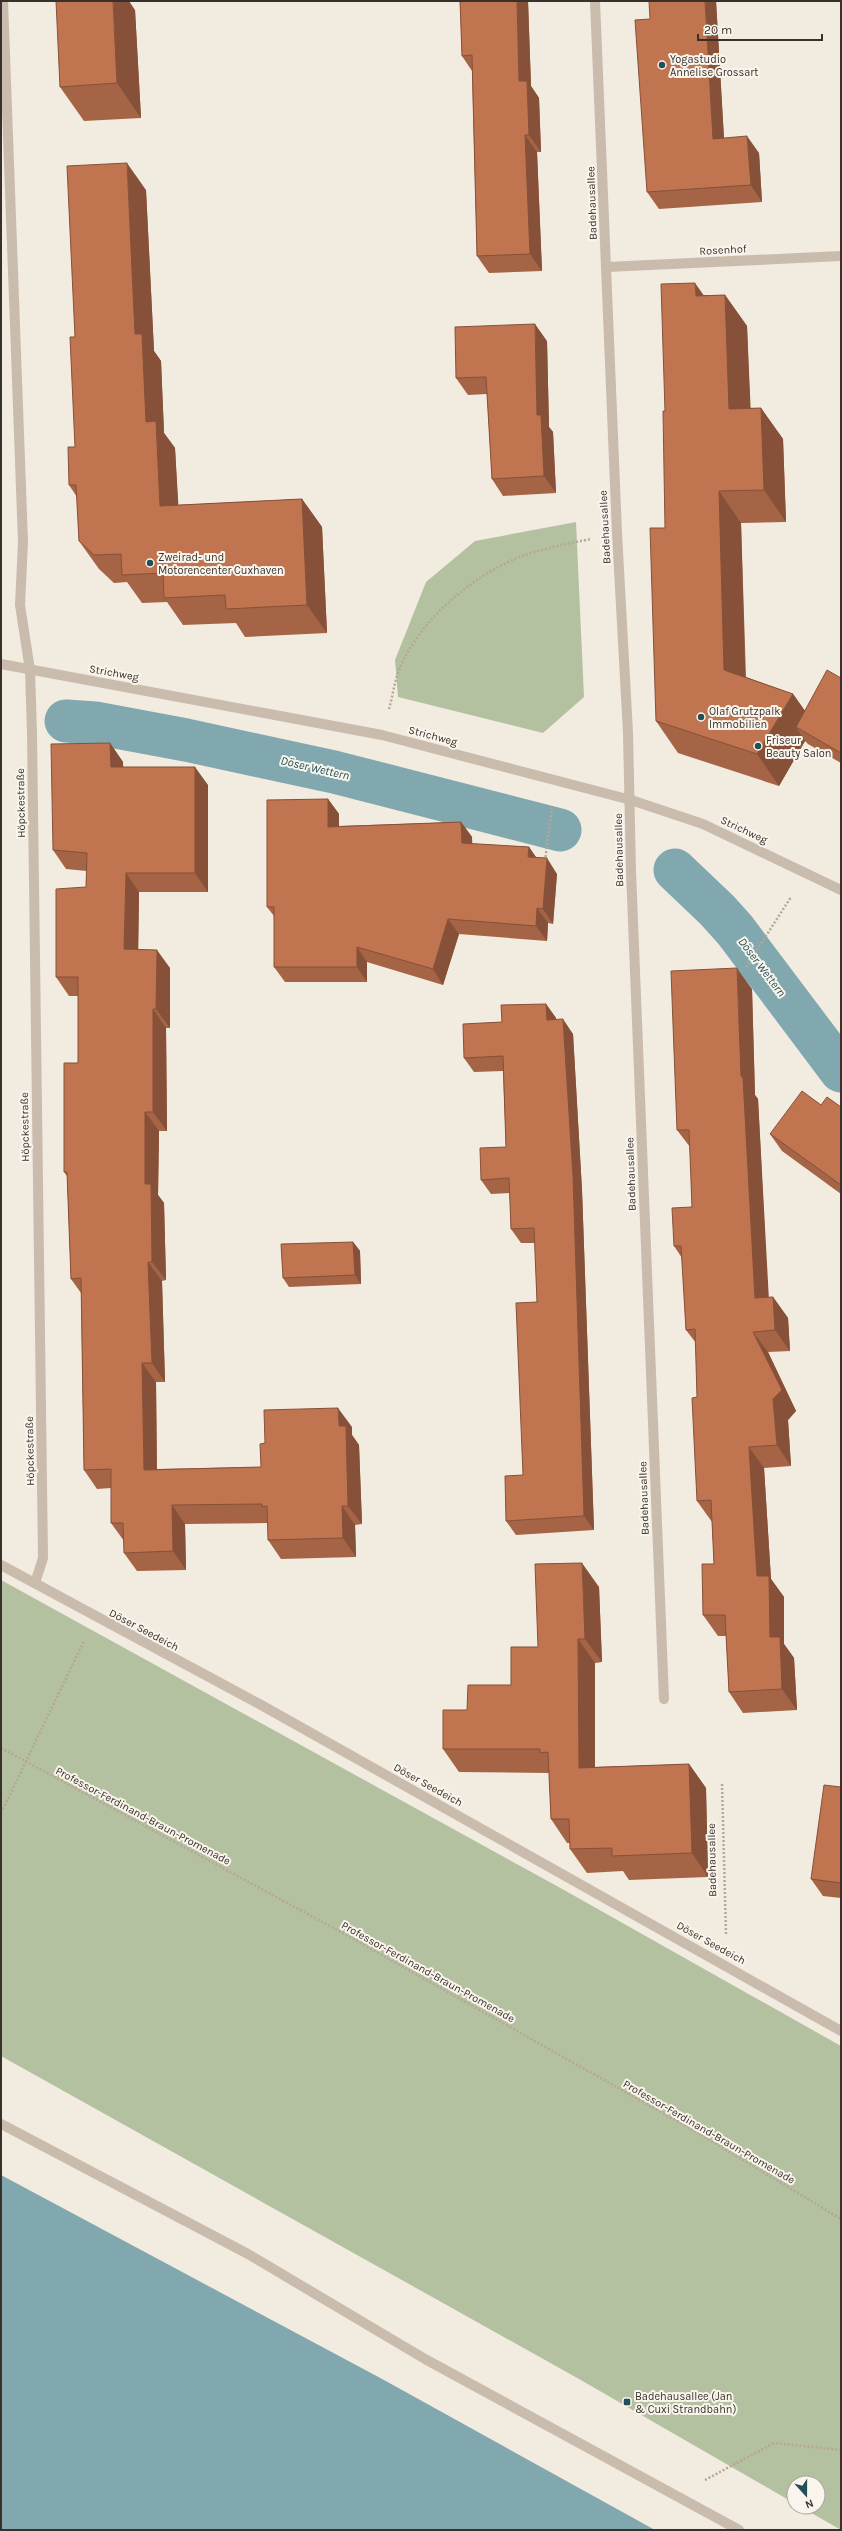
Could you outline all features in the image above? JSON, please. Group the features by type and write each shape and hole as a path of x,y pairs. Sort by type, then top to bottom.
{"street":[{"name":"Höpckestraße","path":"2,1 22,542 20,605 30,670 43,1558 35,1583"},
{"name":"Badehausallee","path":"595,1 617,534 631,800 631,871 664,1699"},
{"name":"Rosenhof","path":"607,267 841,256"},
{"name":"Strichweg","path":"1,664 382,735 631,800 703,824 841,890"},
{"name":"Döser Seedeich","path":"1,1565 263,1706 841,2031"},
{"path":"1,2124 248,2254 425,2359 597,2454 688,2500 739,2530"}],"path":[{"path":"382,735 401,666 434,616 488,573 517,558 548,548 617,534"},
{"path":"544,866 551,813"},
{"path":"746,966 807,874"},
{"path":"1,1813 74,1661"},
{"name":"Professor-Ferdinand-Braun-Promenade","path":"1,1748 339,1931 693,2130 841,2219"},
{"name":"Badehausallee","path":"722,1784 726,1935"},
{"path":"688,2500 699,2483 774,2443 841,2450"}],"green space":[{"path":"576,522 584,697 543,733 398,697 395,660 426,582 475,541"},
{"path":"1,1580 564,1890 841,2046 841,2530 815,2515 826,2515 826,2475 786,2475 786,2498 579,2379 1,2056"}],"water":[{"path":"1,2175 384,2380 655,2530 1,2530"}],"building":[{"path":"56,1 113,1 117,83 60,87"},
{"path":"460,1 517,1 519,81 527,81 529,135 525,135 530,254 477,256 472,55 462,56"},
{"path":"649,1 705,1 713,139 747,136 751,185 647,192 635,20 650,19"},
{"path":"127,163 135,334 142,334 146,422 156,421 160,506 302,499 307,605 226,609 225,595 164,598 163,573 122,575 121,554 94,555 79,541 76,485 69,485 68,447 75,447 70,337 75,337 67,166"},
{"path":"695,283 696,296 725,295 729,409 761,408 764,490 719,491 724,670 793,694 757,754 656,721 650,528 665,528 663,411 665,411 661,284"},
{"path":"535,324 537,415 541,415 544,476 492,479 486,377 456,378 455,327"},
{"path":"827,670 841,678 841,753 796,727"},
{"path":"110,743 111,767 195,767 195,873 126,873 124,949 157,950 156,1009 153,1009 153,1112 145,1112 145,1184 151,1184 152,1262 148,1262 152,1363 142,1363 144,1470 261,1467 260,1444 265,1443 264,1410 338,1408 339,1426 346,1426 348,1506 342,1506 343,1538 268,1540 267,1506 262,1507 262,1504 172,1505 173,1551 124,1553 123,1523 111,1523 111,1469 84,1470 81,1278 71,1279 67,1172 64,1172 64,1063 78,1063 78,977 56,977 56,889 86,887 87,853 53,850 51,744"},
{"path":"328,799 328,827 461,822 462,843 529,847 528,857 547,858 543,909 537,908 536,926 448,919 433,969 357,947 357,967 274,967 274,907 267,907 267,800"},
{"path":"737,968 741,1076 743,1078 755,1298 773,1297 775,1330 753,1332 782,1390 773,1399 777,1445 749,1447 757,1576 769,1576 770,1637 780,1637 782,1689 729,1692 725,1615 703,1615 702,1564 714,1564 711,1500 697,1501 692,1398 697,1397 695,1329 686,1330 681,1246 674,1246 672,1208 692,1207 689,1130 677,1130 671,971"},
{"path":"546,1004 547,1020 563,1019 573,1176 584,1516 506,1521 505,1476 523,1475 516,1303 537,1302 534,1228 511,1229 509,1178 481,1180 480,1148 506,1147 503,1056 464,1058 463,1024 502,1022 501,1005"},
{"path":"802,1091 821,1105 827,1097 841,1107 841,1185 770,1134"},
{"path":"353,1242 355,1275 283,1278 281,1244"},
{"path":"582,1563 585,1639 578,1639 579,1768 689,1764 692,1853 612,1856 612,1848 570,1849 569,1819 551,1819 548,1752 540,1753 540,1749 443,1749 443,1710 467,1710 468,1685 511,1685 511,1647 538,1647 535,1564"},
{"path":"824,1785 841,1787 841,1883 811,1879"}],"waterway":[{"name":"Döser Wettern","path":"66,721 95,723 186,740 334,772 560,830"},
{"name":"Döser Wettern","path":"675,870 717,910 735,930 841,1071"}],"place":[{"name":"Yogastudio Annelise Grossart","path":"662,65"},
{"name":"Zweirad- und Motorencenter Cuxhaven","path":"150,563"},
{"name":"Olaf Grutzpalk Immobilien","path":"701,717"},
{"name":"Friseur Beauty Salon","path":"758,746"},
{"name":"Badehausallee (Jan & Cuxi Strandbahn)","path":"627,2402"}]}
